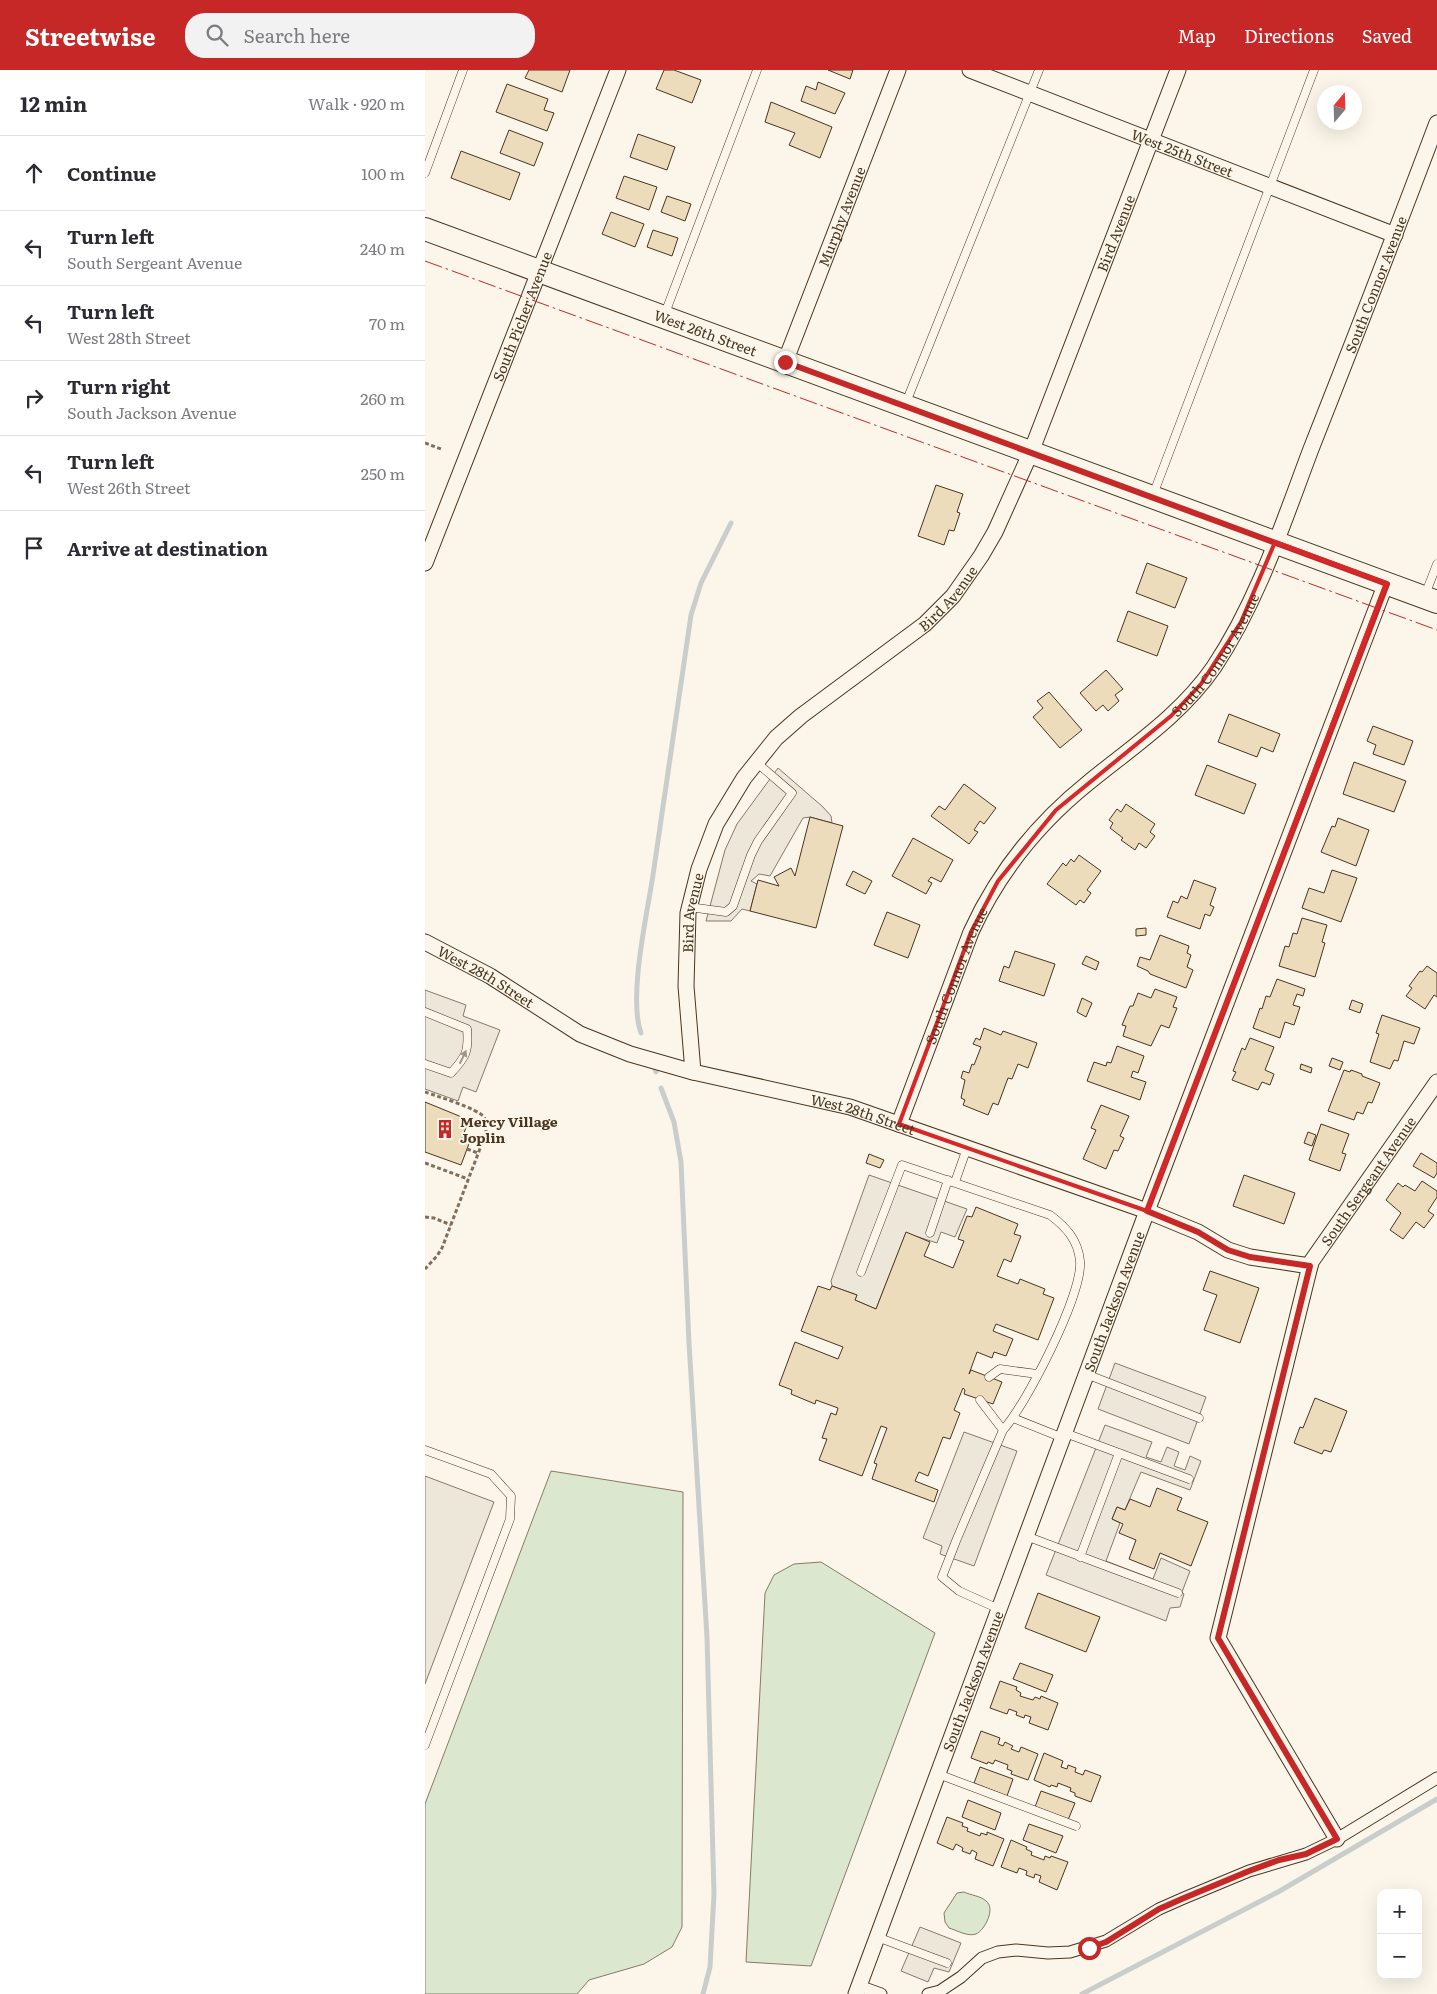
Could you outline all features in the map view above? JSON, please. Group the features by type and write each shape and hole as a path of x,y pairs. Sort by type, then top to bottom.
{"main road":[{"name":"West 26th Street","path":"425,229 1430,600"}],"street":[{"name":"South Picher Avenue","path":"425,563 618,70"},
{"name":"Murphy Avenue","path":"785,362 898,70"},
{"name":"West 25th Street","path":"970,70 1395,235"},
{"name":"Bird Avenue","path":"693,1072 685,948 689,907 699,869 716,824 729,800 755,762 776,738 801,716 925,624 953,596 981,556 995,532 1031,452 1178,70"},
{"name":"South Connor Avenue","path":"899,1124 971,932 983,906 998,882 1037,830 1056,810 1171,716 1201,684 1241,622 1275,542 1437,123"},
{"name":"South Jackson Avenue","path":"858,1990 1147,1211 1387,584"},
{"name":"West 28th Street","path":"425,942 490,976 580,1034 630,1054 693,1072 850,1107 1147,1211 1198,1232 1228,1250 1250,1257 1310,1266"},
{"name":"South Sergeant Avenue","path":"1337,1839 1218,1638 1311,1262 1437,1082"},
{"path":"927,1994 940,1991 982,1958 998,1952 1016,1950 1048,1953 1070,1952 1106,1942 1159,1909 1249,1871 1279,1860 1306,1854 1337,1839 1437,1778"},
{"path":"858,1990 881,1994"}],"lane":[{"path":"425,173 463,70"},
{"path":"663,317 757,70"},
{"path":"905,406 1039,70"},
{"path":"1152,497 1314,70"},
{"path":"1430,600 1437,564"},
{"path":"689,907 725,912 733,906 751,854 792,793 755,762"},
{"path":"425,1012 467,1029 469,1046 461,1062 451,1074 425,1064"},
{"path":"930,1233 967,1148"},
{"path":"861,1272 903,1165 1050,1215 1064,1226 1076,1243 1080,1263 1077,1280 1044,1365 1013,1418 1003,1430 942,1577 959,1591 999,1609"},
{"path":"989,1377 1001,1369 1037,1374"},
{"path":"1086,1374 1199,1418"},
{"path":"979,1400 1003,1430"},
{"path":"1013,1418 1119,1453 1189,1479"},
{"path":"425,1450 491,1474 511,1496 510,1519 425,1745"},
{"path":"1081,1557 1119,1453"},
{"path":"1026,1536 1178,1593"},
{"path":"938,1774 1076,1826"},
{"path":"877,1937 947,1963"}],"path":[{"path":"425,443 441,449"},
{"path":"425,1092 476,1111 484,1117 487,1124 486,1133 451,1225 437,1256 425,1269"},
{"path":"467,1149 478,1153"},
{"path":"425,1162 468,1179"},
{"path":"425,1217 451,1225"}],"highlighted area":[{"path":"1275,542 1386,583 1147,1211 899,1124 971,932 998,881 1056,810 1171,716 1201,684 1241,622"}],"green space":[{"path":"551,1471 683,1492 682,1927 672,1947 644,1964 589,1980 577,1994 425,1994 425,1804"},
{"path":"821,1562 935,1633 811,1966 746,1962 765,1593 774,1575 794,1564"},
{"path":"964,1892 981,1898 989,1904 990,1913 986,1924 979,1932 973,1935 949,1928 945,1922 944,1913 957,1893"}],"shaded area":[{"path":"778,768 823,807 831,816 832,823 810,817 803,818 770,876 759,874 751,881 757,884 750,911 742,909 731,921 706,921 725,850 737,824"},
{"path":"425,990 466,1005 463,1016 500,1030 476,1092 463,1087 458,1101 425,1089"},
{"path":"869,1175 967,1209 955,1237 941,1232 937,1243 906,1233 876,1309 855,1300 857,1295 832,1286 831,1281"},
{"path":"1115,1363 1206,1397 1189,1444 1098,1409"},
{"path":"1105,1425 1152,1442 1146,1457 1161,1462 1167,1447 1179,1452 1174,1466 1185,1470 1190,1456 1201,1461 1190,1490 1141,1472 1125,1510 1117,1507 1112,1519 1120,1523 1106,1561 1153,1579 1161,1558 1190,1571 1182,1592 1184,1594 1180,1607 1170,1608 1166,1621 1046,1575"},
{"path":"964,1432 1017,1451 974,1566 940,1554 942,1546 923,1538"},
{"path":"425,1476 494,1502 425,1684"},
{"path":"920,1927 961,1943 949,1972 934,1968 928,1982 901,1971"}],"building":[{"path":"529,70 570,70 562,92 525,78"},
{"path":"664,70 674,70 701,80 692,103 656,89"},
{"path":"828,70 853,70 850,79"},
{"path":"818,82 845,93 835,114 801,101 806,86 816,90"},
{"path":"507,84 548,99 544,110 554,113 547,131 496,112"},
{"path":"771,102 832,127 820,158 789,145 795,133 765,122"},
{"path":"509,130 543,143 534,166 500,153"},
{"path":"638,134 675,147 667,170 630,157"},
{"path":"461,151 520,173 510,200 451,178"},
{"path":"624,176 657,187 649,210 616,198"},
{"path":"667,196 691,204 685,221 661,212"},
{"path":"611,212 644,224 635,247 602,234"},
{"path":"653,230 678,238 672,256 647,247"},
{"path":"936,485 963,494 957,512 960,513 954,531 949,530 944,545 918,536"},
{"path":"1147,563 1187,578 1175,608 1136,593"},
{"path":"1128,611 1168,626 1157,656 1117,641"},
{"path":"1106,670 1123,689 1115,695 1119,701 1108,711 1103,705 1096,711 1080,693"},
{"path":"1049,692 1082,730 1060,748 1033,717 1043,708 1037,701"},
{"path":"1229,714 1280,734 1273,752 1261,747 1257,757 1218,742"},
{"path":"1373,726 1413,741 1404,765 1373,754 1376,745 1367,741"},
{"path":"1354,762 1406,781 1394,812 1343,794"},
{"path":"1207,765 1256,784 1244,814 1195,795"},
{"path":"964,784 996,808 984,824 980,821 974,830 978,832 969,844 931,816 939,806 945,810"},
{"path":"1126,804 1155,824 1150,832 1155,836 1146,848 1139,843 1135,850 1121,840 1123,838 1110,828 1113,823 1109,820 1117,809 1121,812"},
{"path":"810,817 843,826 816,928 750,911 758,880 779,886 774,877 791,868 795,876"},
{"path":"1338,818 1369,830 1356,866 1321,852 1332,826 1335,827"},
{"path":"913,838 953,860 941,882 931,877 928,881 932,883 926,894 892,876"},
{"path":"1079,855 1101,871 1087,890 1091,893 1084,903 1080,900 1076,905 1047,884 1063,863 1066,866 1071,859 1074,862"},
{"path":"1332,870 1357,878 1341,922 1302,908 1309,888 1324,893"},
{"path":"853,871 872,881 865,894 846,885"},
{"path":"1194,880 1216,888 1210,905 1214,907 1210,916 1205,914 1200,929 1167,917 1173,901 1178,903 1181,896 1187,899"},
{"path":"887,912 920,925 908,958 874,945"},
{"path":"1302,918 1327,925 1322,942 1325,943 1315,977 1279,966 1285,946 1289,947 1293,933 1297,934"},
{"path":"1146,928 1146,935 1136,936 1136,929"},
{"path":"1160,935 1189,946 1187,953 1191,955 1187,967 1193,970 1186,988 1150,974 1148,971 1137,966 1140,957 1150,960"},
{"path":"1015,951 1055,964 1044,996 999,981 1004,966 1009,968"},
{"path":"1086,956 1099,962 1096,970 1082,964"},
{"path":"1427,966 1437,973 1437,997 1434,995 1425,1009 1406,996 1412,988 1409,986 1420,971 1422,972"},
{"path":"1277,979 1305,989 1303,996 1297,994 1293,1005 1300,1007 1294,1025 1285,1022 1280,1038 1253,1028 1260,1008 1262,1009 1266,996 1270,997"},
{"path":"1155,989 1177,997 1173,1007 1177,1008 1169,1028 1161,1025 1151,1046 1123,1036 1126,1026 1122,1025 1138,993 1151,998"},
{"path":"1082,998 1092,1003 1086,1017 1077,1012"},
{"path":"1352,1000 1363,1004 1360,1013 1349,1009"},
{"path":"1382,1015 1420,1028 1414,1044 1404,1041 1398,1061 1394,1060 1390,1069 1370,1062 1379,1034 1376,1033"},
{"path":"984,1028 1001,1035 1003,1031 1037,1043 1028,1068 1018,1064 1012,1079 1008,1078 998,1105 993,1103 988,1115 963,1105 965,1100 961,1098 965,1080 961,1078 963,1071 969,1073 972,1064 974,1065 981,1047 973,1044 976,1038 980,1040"},
{"path":"1250,1038 1274,1047 1265,1070 1274,1074 1270,1085 1262,1082 1258,1090 1232,1080 1236,1072 1233,1071 1242,1048 1245,1050"},
{"path":"1117,1046 1144,1056 1138,1073 1133,1071 1131,1077 1146,1082 1140,1100 1087,1081 1094,1062 1106,1066 1107,1062 1111,1063"},
{"path":"1332,1058 1343,1062 1340,1070 1329,1066"},
{"path":"1301,1064 1312,1068 1311,1073 1300,1069"},
{"path":"1344,1070 1350,1072 1351,1070 1380,1083 1372,1103 1368,1102 1363,1114 1357,1112 1354,1120 1328,1111"},
{"name":"Mercy Village Joplin","path":"425,1102 469,1120 462,1138 470,1141 461,1165 425,1152"},
{"path":"1101,1105 1129,1116 1120,1136 1124,1138 1118,1151 1114,1150 1106,1169 1083,1159 1096,1130 1091,1128"},
{"path":"1321,1124 1349,1134 1342,1153 1346,1154 1340,1171 1309,1160"},
{"path":"1308,1132 1316,1135 1312,1146 1304,1143"},
{"path":"1421,1153 1437,1163 1437,1173 1434,1178 1413,1166"},
{"path":"869,1154 884,1160 880,1168 866,1163"},
{"path":"1244,1175 1295,1193 1284,1224 1233,1206"},
{"path":"1422,1181 1437,1191 1437,1197 1428,1211 1434,1215 1424,1228 1416,1222 1403,1239 1390,1230 1401,1213 1386,1200 1398,1183 1415,1191"},
{"path":"976,1207 1018,1224 1014,1234 1021,1236 1011,1262 1004,1259 997,1276 1018,1284 1020,1279 1045,1289 1043,1294 1054,1298 1038,1340 996,1324 993,1331 1013,1339 1006,1356 994,1352 992,1358 977,1352 969,1374 971,1370 1002,1382 993,1404 964,1394 965,1390 963,1388 954,1410 960,1413 950,1439 943,1437 928,1476 919,1472 915,1481 938,1490 934,1502 872,1479 877,1464 874,1463 887,1428 881,1426 862,1476 819,1460 827,1439 822,1438 831,1413 836,1415 838,1408 816,1400 815,1404 791,1394 792,1390 779,1385 795,1342 838,1359 843,1347 801,1331 818,1286 830,1290 832,1286 857,1295 855,1300 876,1309 906,1232 930,1242 924,1256 953,1268 964,1241 958,1239 967,1216 972,1217"},
{"path":"1210,1271 1259,1288 1240,1343 1204,1330 1217,1295 1203,1290"},
{"path":"1315,1398 1347,1411 1331,1452 1324,1450 1322,1454 1294,1443 1300,1427 1303,1428"},
{"path":"1157,1488 1182,1498 1177,1510 1208,1522 1191,1566 1160,1553 1154,1569 1129,1559 1136,1540 1119,1533 1123,1524 1112,1519 1117,1507 1125,1510 1130,1499 1150,1507"},
{"path":"1038,1593 1100,1617 1086,1652 1025,1628"},
{"path":"1020,1663 1053,1675 1046,1692 1013,1679"},
{"path":"1000,1681 1017,1687 1016,1690 1021,1693 1020,1696 1033,1700 1035,1697 1040,1699 1041,1696 1058,1703 1048,1730 1029,1723 1031,1717 1025,1715 1024,1718 1016,1715 1017,1712 1009,1709 1007,1714 990,1708"},
{"path":"981,1731 1000,1738 998,1744 1003,1746 1005,1742 1013,1746 1011,1749 1019,1752 1021,1747 1038,1754 1028,1780 1011,1774 1012,1771 1007,1769 1008,1765 995,1760 993,1764 988,1762 987,1764 971,1758"},
{"path":"1044,1753 1063,1761 1061,1767 1067,1769 1068,1765 1076,1768 1075,1772 1083,1775 1085,1770 1101,1776 1091,1802 1075,1796 1075,1793 1070,1791 1071,1788 1058,1783 1057,1787 1051,1785 1050,1787 1034,1780"},
{"path":"980,1767 1013,1779 1007,1796 974,1783"},
{"path":"1041,1791 1075,1803 1068,1820 1035,1807"},
{"path":"968,1800 1001,1813 995,1830 962,1817"},
{"path":"947,1817 963,1823 962,1826 968,1828 967,1831 980,1836 981,1833 987,1835 987,1832 1004,1839 993,1866 975,1859 977,1853 972,1850 970,1854 962,1851 963,1848 956,1844 953,1850 937,1843"},
{"path":"1029,1824 1063,1836 1056,1853 1023,1840"},
{"path":"1011,1840 1027,1847 1026,1849 1032,1852 1031,1855 1044,1860 1045,1856 1050,1858 1051,1856 1068,1862 1057,1890 1039,1882 1041,1876 1035,1874 1034,1878 1026,1875 1027,1871 1019,1868 1017,1873 1001,1867"}],"waterway":[{"path":"641,1033 637,999 640,956 691,615 701,583 731,523"},
{"path":"661,1088 674,1122 681,1162 689,1343 707,1637 714,1894 710,1967 703,1994"},
{"path":"1082,1994 1278,1892 1437,1799"}],"power":[{"path":"425,261 1437,630"}],"place":[{"name":"Mercy Village Joplin","path":"445,1129"}],"route":[{"path":"785,362 1387,584 1147,1211 1198,1232 1228,1250 1250,1257 1285,1264 1310,1266 1218,1638 1337,1839 1306,1854 1279,1860 1184,1898 1159,1909 1106,1942 1089,1948"}]}
